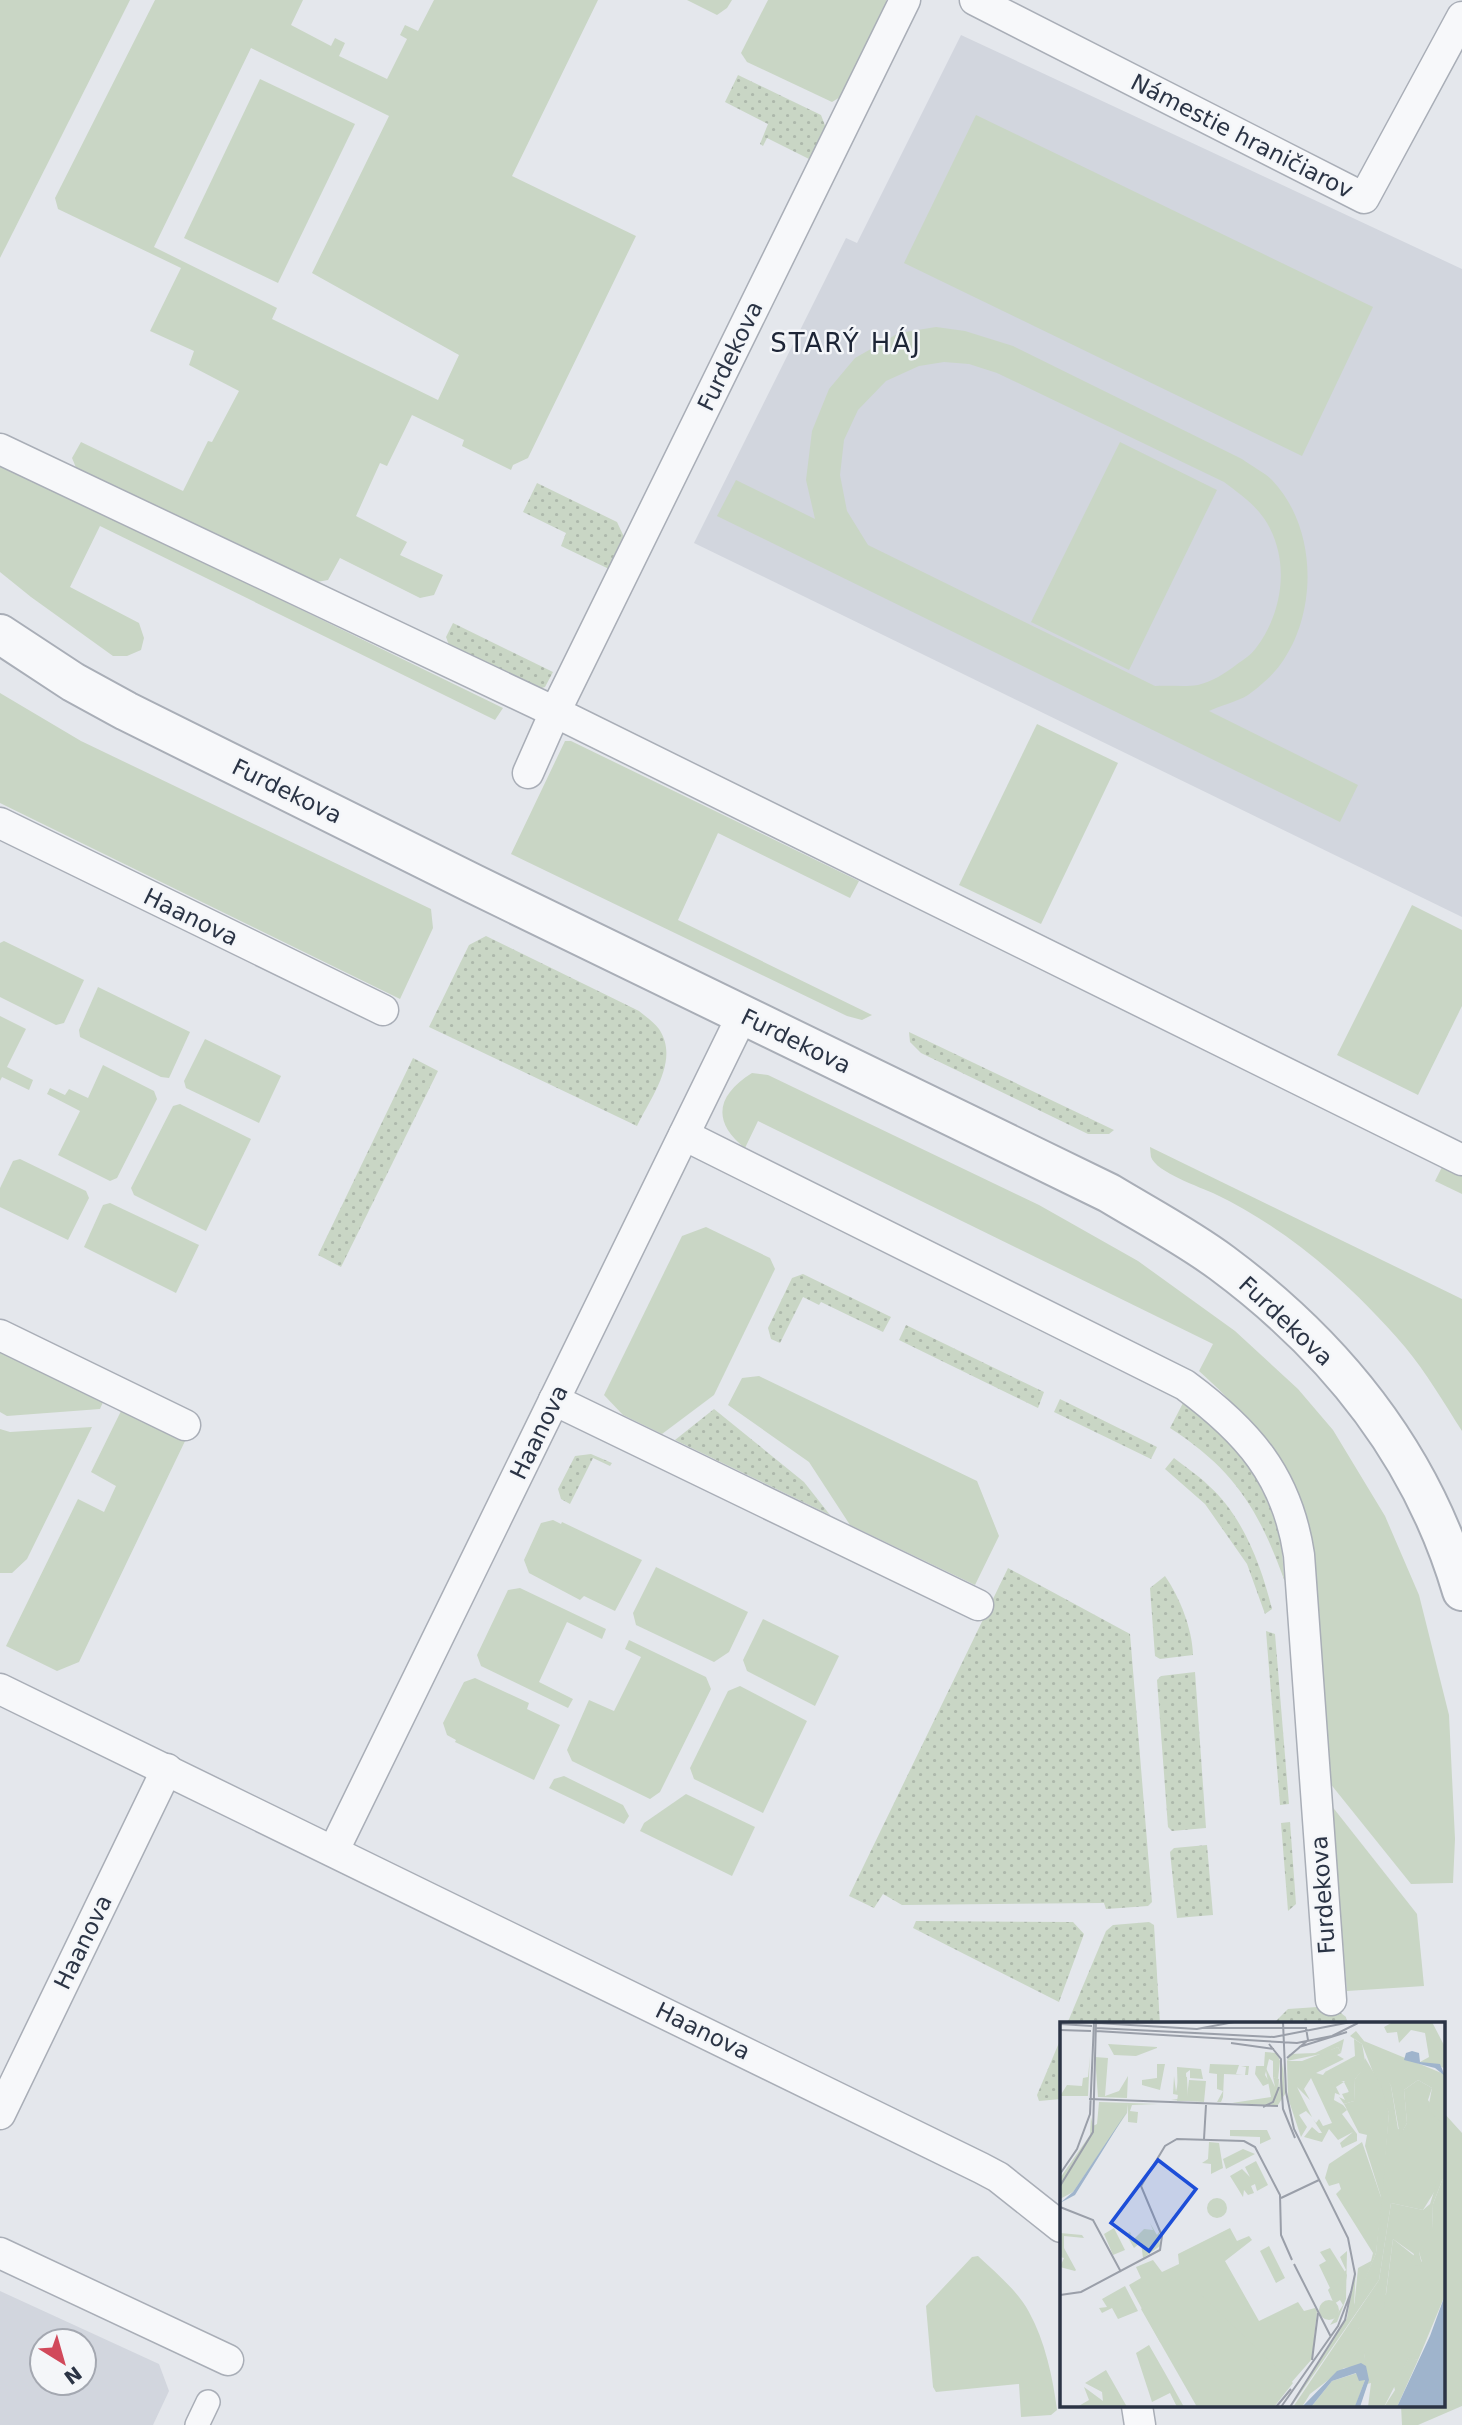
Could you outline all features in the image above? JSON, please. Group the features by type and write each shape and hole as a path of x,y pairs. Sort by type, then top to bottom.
{"street":[{"name":"Furdekova","path":"528,773 555,712 905,0"},
{"name":"Námestie hraničiarov","path":"975,0 1364,198 1462,17"},
{"path":"0,449 555,712 1462,1160"},
{"name":"Furdekova","path":"0,634 73,682 126,711 1110,1193 1183,1237 1256,1290 1319,1349 1379,1419 1404,1457 1425,1497 1462,1591"},
{"name":"Haanova","path":"0,823 383,1010"},
{"name":"Haanova","path":"334,1850 743,1014"},
{"name":"Furdekova","path":"684,1135 1185,1385 1216,1408 1255,1448 1288,1507 1299,1555 1331,2000"},
{"path":"0,1335 185,1425"},
{"path":"554,1399 978,1605"},
{"name":"Haanova","path":"0,1689 981,2168 998,2177 1060,2226"},
{"name":"Haanova","path":"0,2114 167,1769"},
{"path":"0,2253 228,2360"},
{"path":"197,2425 208,2402"}],"shaded area":[{"path":"961,35 1462,269 1462,917 694,543 846,238 857,243"},
{"path":"0,2291 78,2327 28,2327 28,2397 98,2397 98,2336 159,2364 169,2391 153,2425 0,2425"}],"green space":[{"path":"0,0 130,0 0,258"},
{"path":"155,0 303,0 291,25 331,46 335,38 345,43 339,56 387,79 407,39 400,35 405,25 418,31 434,0 598,0 512,176 636,236 528,458 513,465 511,470 462,446 464,440 412,415 387,466 380,463 356,516 407,542 400,555 443,575 434,595 420,598 340,558 328,580 311,583 77,470 72,458 81,442 183,491 208,441 212,442 239,391 189,365 194,351 150,331 181,268 58,209 55,198","holes":["251,48 389,116 312,273 459,355 438,400 272,319 277,308 154,247"]},
{"path":"687,0 732,0 727,8 717,15"},
{"path":"768,0 886,0 842,96 832,102 747,62 741,53"},
{"path":"738,75 821,115 826,128 811,160 767,138 763,146 760,144 768,124 725,102"},
{"path":"260,79 355,124 278,283 184,238"},
{"path":"976,115 1373,307 1302,456 904,263"},
{"path":"936,327 965,331 1013,346 1242,459 1272,480 1287,500 1298,522 1305,546 1308,571 1301,621 1280,665 1269,677 1244,697 1209,711 1358,785 1340,822 717,516 736,480 815,519 806,480 812,431 829,389 855,358 899,333","holes":["944,362 969,364 997,373 1224,482 1253,506 1267,523 1274,538 1281,570 1272,619 1252,653 1223,674 1203,684 1155,686 868,545 847,511 840,475 844,440 858,410 886,381 919,366"]},
{"path":"1120,442 1217,490 1129,670 1031,622"},
{"path":"0,463 503,708 495,720 100,526 70,587 139,623 144,638 141,650 127,656 113,656 0,572"},
{"path":"537,483 617,522 624,537 609,569 561,546 566,533 523,512"},
{"path":"453,623 553,672 545,687 536,690 450,648 446,637"},
{"path":"0,693 81,741 431,909 433,928 400,999 0,803"},
{"path":"1037,724 1118,763 1041,924 959,885"},
{"path":"565,741 571,741 859,881 850,898 718,833 678,920 872,1015 862,1020 847,1016 511,854"},
{"path":"1412,905 1462,930 1462,1006 1418,1095 1337,1055"},
{"path":"486,936 639,1011 657,1026 665,1041 665,1066 656,1091 637,1126 429,1027 469,945"},
{"path":"4,941 84,980 64,1023 56,1025 0,997 0,943"},
{"path":"98,987 190,1032 169,1078 161,1077 80,1037 79,1030"},
{"path":"0,1016 26,1029 7,1067 33,1080 29,1090 2,1077 0,1081"},
{"path":"909,1032 1114,1130 1109,1134 1088,1134 921,1053 910,1042"},
{"path":"205,1039 281,1076 259,1123 186,1088 184,1081"},
{"path":"413,1058 438,1071 341,1267 318,1255"},
{"path":"103,1065 154,1091 157,1099 117,1178 110,1181 58,1155 80,1111 47,1094 50,1088 65,1095 69,1089 88,1098"},
{"path":"752,1073 768,1075 1039,1205 1138,1261 1235,1331 1298,1389 1333,1430 1385,1516 1419,1595 1449,1715 1455,1839 1453,1883 1411,1884 1329,1782 1276,1456 1240,1411 1199,1371 1213,1344 758,1121 745,1148 727,1128 723,1109 731,1090"},
{"path":"180,1104 251,1139 206,1231 134,1195 131,1188 173,1106"},
{"path":"1150,1147 1462,1299 1462,1431 1428,1377 1405,1347 1363,1302 1318,1260 1242,1208 1161,1168 1151,1157"},
{"path":"20,1159 86,1191 89,1198 68,1240 0,1207 0,1188 13,1161"},
{"path":"1443,1165 1462,1174 1462,1194 1435,1181"},
{"path":"110,1203 199,1245 176,1293 84,1247 103,1205"},
{"path":"706,1227 770,1258 775,1269 714,1395 662,1434 623,1415 604,1395 682,1236"},
{"path":"803,1274 891,1317 883,1332 821,1302 819,1305 803,1297 780,1343 771,1339 768,1328 792,1278"},
{"path":"906,1325 1044,1392 1038,1408 899,1340"},
{"path":"0,1349 104,1400 100,1409 7,1416 0,1412"},
{"path":"759,1376 977,1481 999,1536 975,1585 850,1525 809,1462 728,1405 742,1378"},
{"path":"1060,1399 1157,1447 1151,1459 1054,1412"},
{"path":"1183,1403 1208,1418 1223,1433 1255,1477 1277,1527 1285,1582 1265,1533 1242,1494 1212,1460 1170,1428"},
{"path":"122,1409 186,1439 79,1662 57,1671 6,1646 78,1499 104,1512 116,1486 91,1472"},
{"path":"714,1409 804,1482 830,1515 675,1440"},
{"path":"92,1427 27,1559 12,1573 0,1573 0,1429 10,1432"},
{"path":"591,1454 612,1463 610,1466 593,1458 570,1504 561,1499 558,1489 575,1456"},
{"path":"1174,1458 1220,1497 1241,1526 1268,1592 1272,1609 1265,1614 1247,1564 1205,1504 1165,1469"},
{"path":"553,1520 642,1560 615,1611 584,1596 580,1600 529,1573 524,1560 541,1523"},
{"path":"656,1567 748,1612 729,1652 714,1662 636,1625 633,1613"},
{"path":"1008,1568 1130,1634 1152,1902 1148,1906 1106,1909 1104,1903 902,1905 883,1894 874,1908 849,1896"},
{"path":"1165,1576 1184,1614 1193,1655 1160,1659 1155,1656 1150,1588"},
{"path":"520,1588 606,1629 602,1639 567,1622 539,1682 573,1699 568,1708 481,1666 477,1655 508,1590"},
{"path":"763,1619 839,1656 815,1706 747,1671 743,1660"},
{"path":"1266,1631 1275,1634 1289,1804 1280,1805"},
{"path":"629,1640 706,1677 711,1689 660,1792 650,1799 572,1761 567,1750 589,1700 614,1711 641,1657 625,1649"},
{"path":"1195,1672 1206,1828 1172,1831 1168,1827 1157,1680 1161,1676"},
{"path":"475,1678 529,1703 527,1709 560,1725 534,1780 455,1742 456,1740 447,1735 443,1723 464,1682"},
{"path":"740,1686 807,1721 763,1813 694,1779 690,1768 728,1691"},
{"path":"564,1776 623,1805 629,1816 624,1824 549,1788 554,1779"},
{"path":"686,1794 755,1827 732,1876 640,1831 644,1823"},
{"path":"1331,1805 1417,1914 1424,1986 1347,1991"},
{"path":"1290,1822 1296,1904 1288,1911 1281,1823"},
{"path":"1207,1845 1213,1915 1177,1918 1170,1852 1174,1848"},
{"path":"916,1921 1073,1922 1084,1934 1059,2002 913,1928"},
{"path":"1149,1922 1154,1925 1160,2022 1068,2022 1106,1931 1113,1925"},
{"path":"1332,2006 1346,2017 1347,2022 1275,2022 1288,2009"},
{"path":"1060,2040 1060,2099 1039,2101 1037,2095"},
{"path":"1444,2113 1462,2133 1462,2406 1418,2425 1402,2425 1401,2408 1444,2408"},
{"path":"978,2256 1018,2296 1035,2323 1048,2360 1053,2385 1057,2410 1051,2415 1021,2417 1019,2384 936,2392 933,2387 926,2306 972,2257"}],"district":[{"name":"STARÝ HÁJ","path":"846,343"}]}
